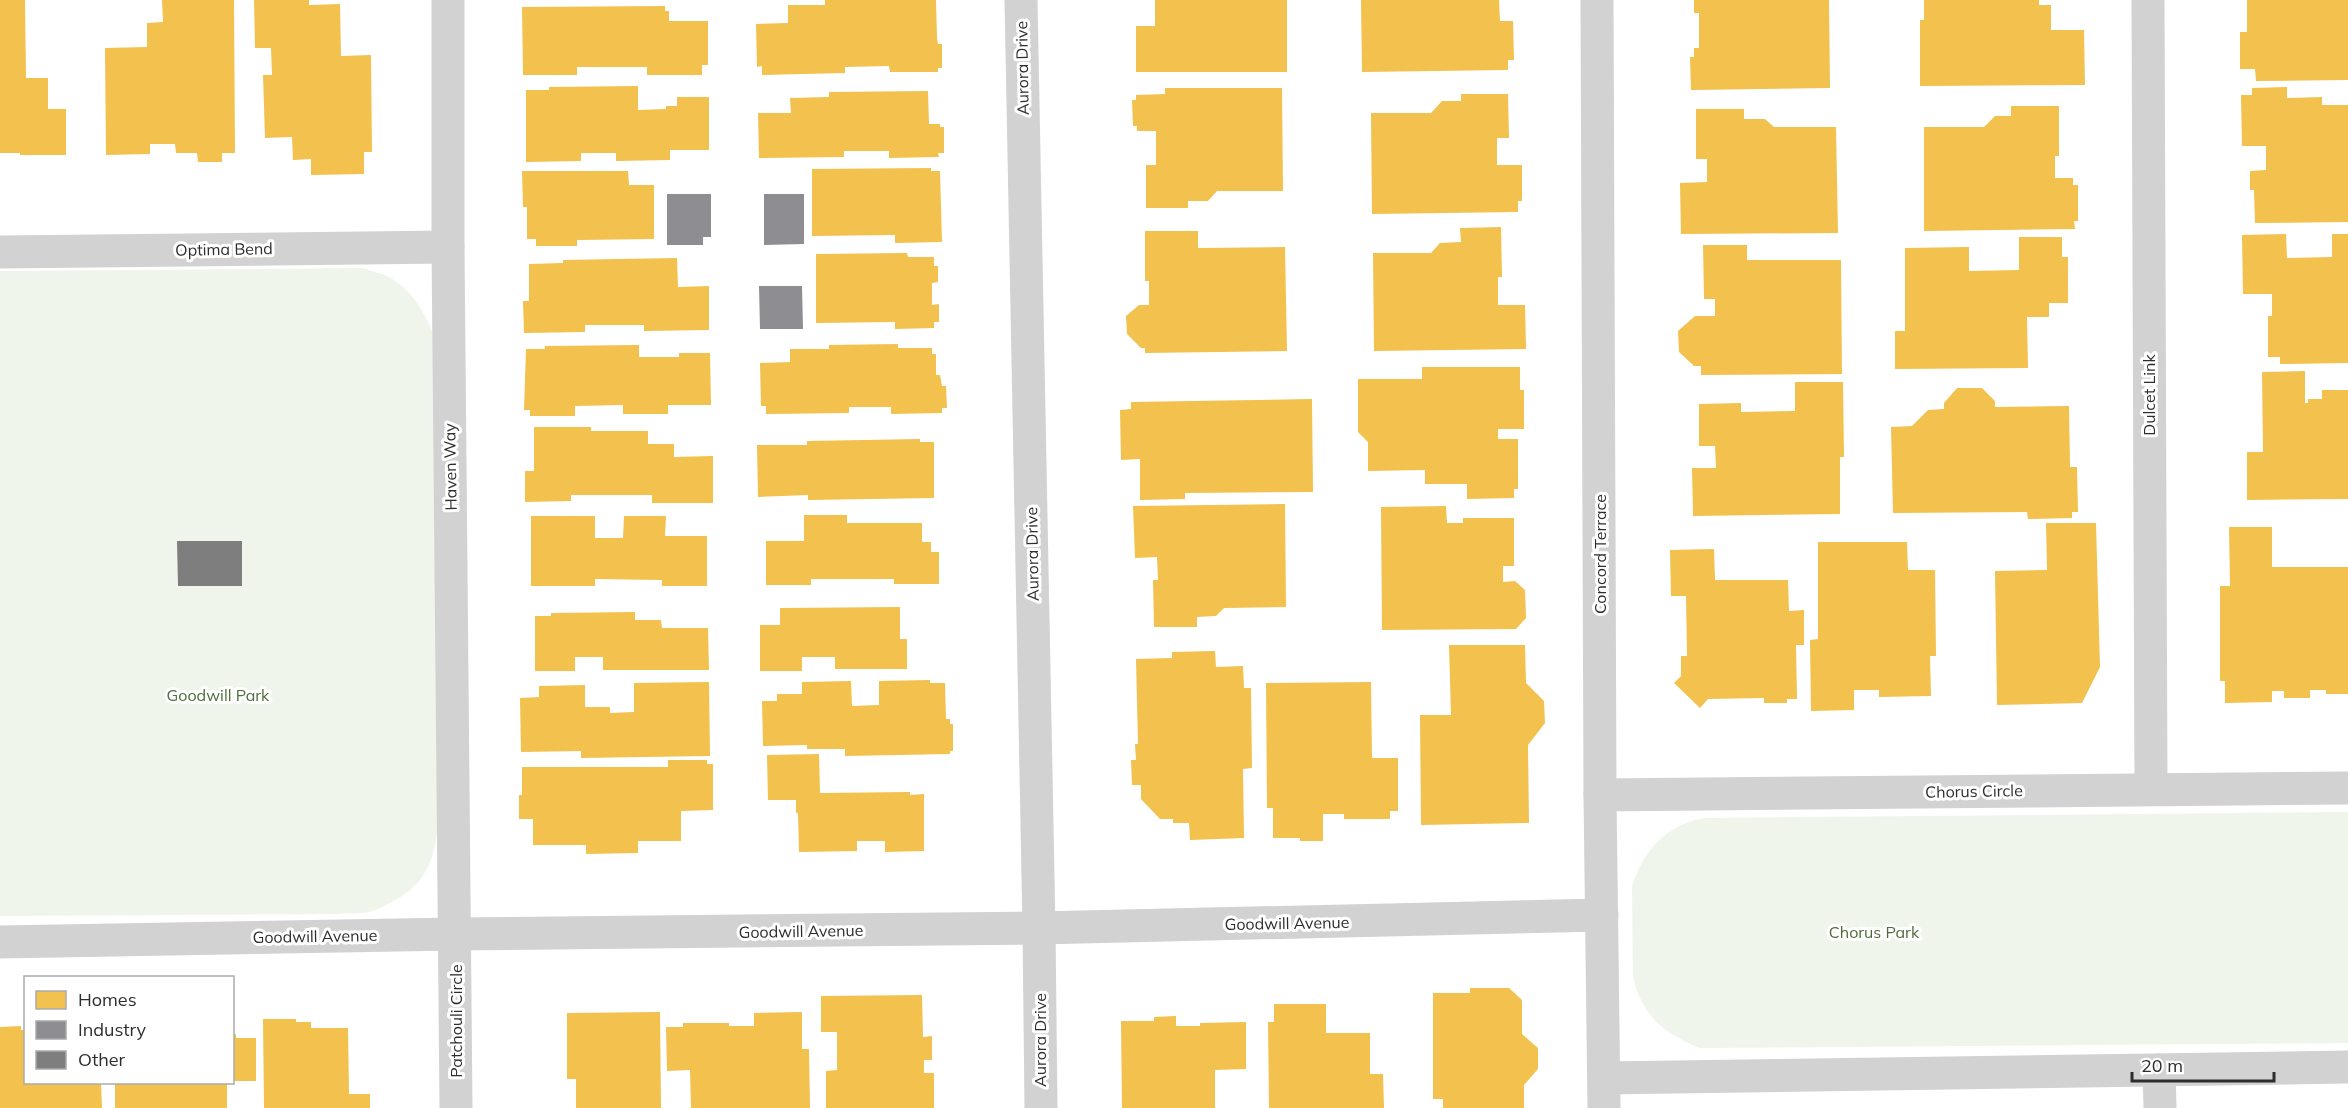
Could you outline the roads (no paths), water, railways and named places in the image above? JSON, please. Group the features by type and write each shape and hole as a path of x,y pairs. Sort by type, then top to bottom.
{"street":[{"name":"Haven Way","path":"448,0 448,247 455,934"},
{"name":"Aurora Drive","path":"1021,0 1040,928 1041,1108"},
{"name":"Concord Terrace","path":"1597,0 1600,795 1604,1093"},
{"name":"Dulcet Link","path":"2148,0 2151,789"},
{"name":"Optima Bend","path":"0,252 448,247"},
{"name":"Chorus Circle","path":"1600,795 2348,788"},
{"name":"Goodwill Avenue","path":"0,942 455,934 1040,928 1602,915"},
{"name":"Patchouli Circle","path":"455,934 456,1108"},
{"path":"1604,1093 2159,1070 2348,1067"},
{"path":"2159,1070 2160,1108"}],"park label":[{"name":"Goodwill Park","path":"218,695"},
{"name":"Chorus Park","path":"1874,932"}]}
